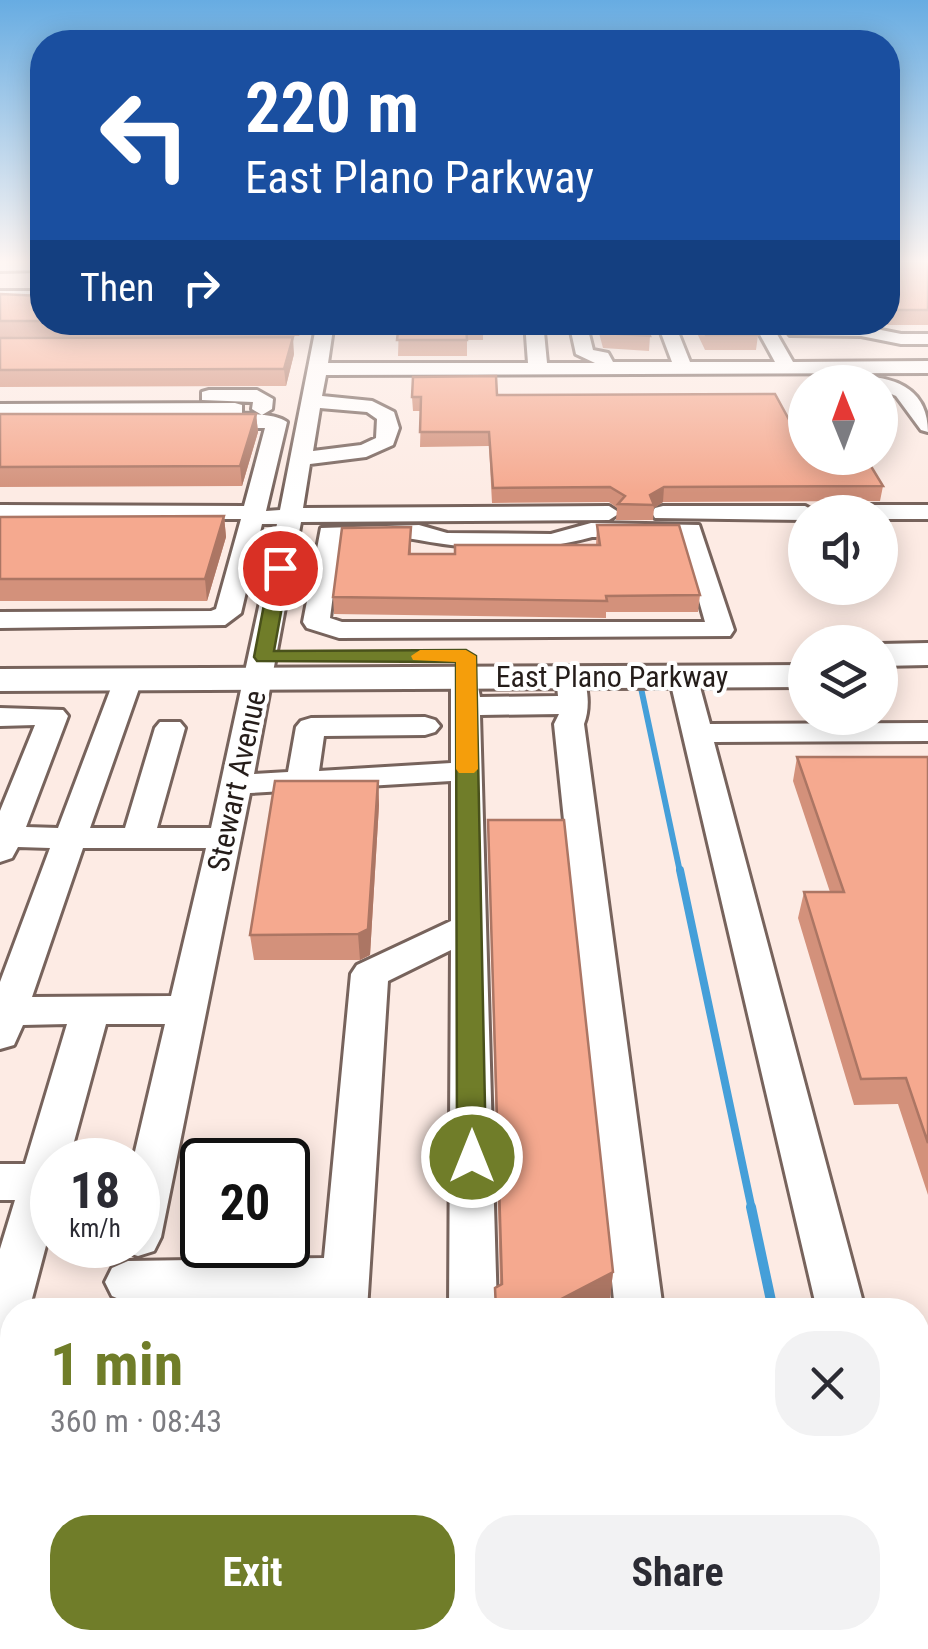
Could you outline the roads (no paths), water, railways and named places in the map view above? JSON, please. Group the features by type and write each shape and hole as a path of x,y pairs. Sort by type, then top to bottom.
{"main road":[{"path":"898,655 928,654"},
{"name":"East Plano Parkway","path":"0,657 261,668 466,668 570,679 788,656"},
{"name":"East Plano Parkway","path":"680,666 788,675"},
{"name":"East Plano Parkway","path":"0,680 128,680 261,668"},
{"path":"898,676 928,676"}],"street":[{"name":"Stewart Avenue","path":"154,1138 187,1010 261,668 323,339"},
{"path":"535,339 538,368"},
{"path":"582,339 586,354 604,362"},
{"path":"672,339 681,362"},
{"path":"771,339 784,361"},
{"path":"797,339 815,361 825,365"},
{"path":"901,339 928,339"},
{"path":"901,339 922,364"},
{"path":"294,346 322,346"},
{"path":"352,403 379,389 604,362 922,364"},
{"path":"317,369 498,376 788,374"},
{"path":"898,386 928,426"},
{"path":"0,397 257,396 264,399 262,409"},
{"path":"0,423 352,403 372,407 386,416 390,428 386,440 366,451 300,459"},
{"path":"0,410 278,422 228,613 216,618 0,620"},
{"path":"0,512 240,512 329,534 418,532 446,540 552,540 592,530 691,530 721,630 466,668 316,622 329,534"},
{"path":"288,524 788,512"},
{"path":"898,512 928,512"},
{"path":"230,606 273,605"},
{"path":"680,666 838,1298"},
{"path":"466,668 467,770 487,831 469,927 473,1298"},
{"path":"570,679 562,831 637,1298"},
{"path":"128,680 3,1019 90,1011 187,1010"},
{"path":"0,717 53,716 3,844 70,838 224,838"},
{"path":"302,781 311,728 425,726"},
{"path":"138,838 170,728"},
{"path":"696,732 928,732"},
{"path":"236,784 423,776 467,770"},
{"path":"128,1279 344,1294 370,974 469,927"},
{"path":"46,1138 90,1011"},
{"path":"7,1298 30,1187"}],"waterway":[{"path":"641,688 680,872"},
{"path":"680,870 752,1210"},
{"path":"751,1207 770,1298"}]}
